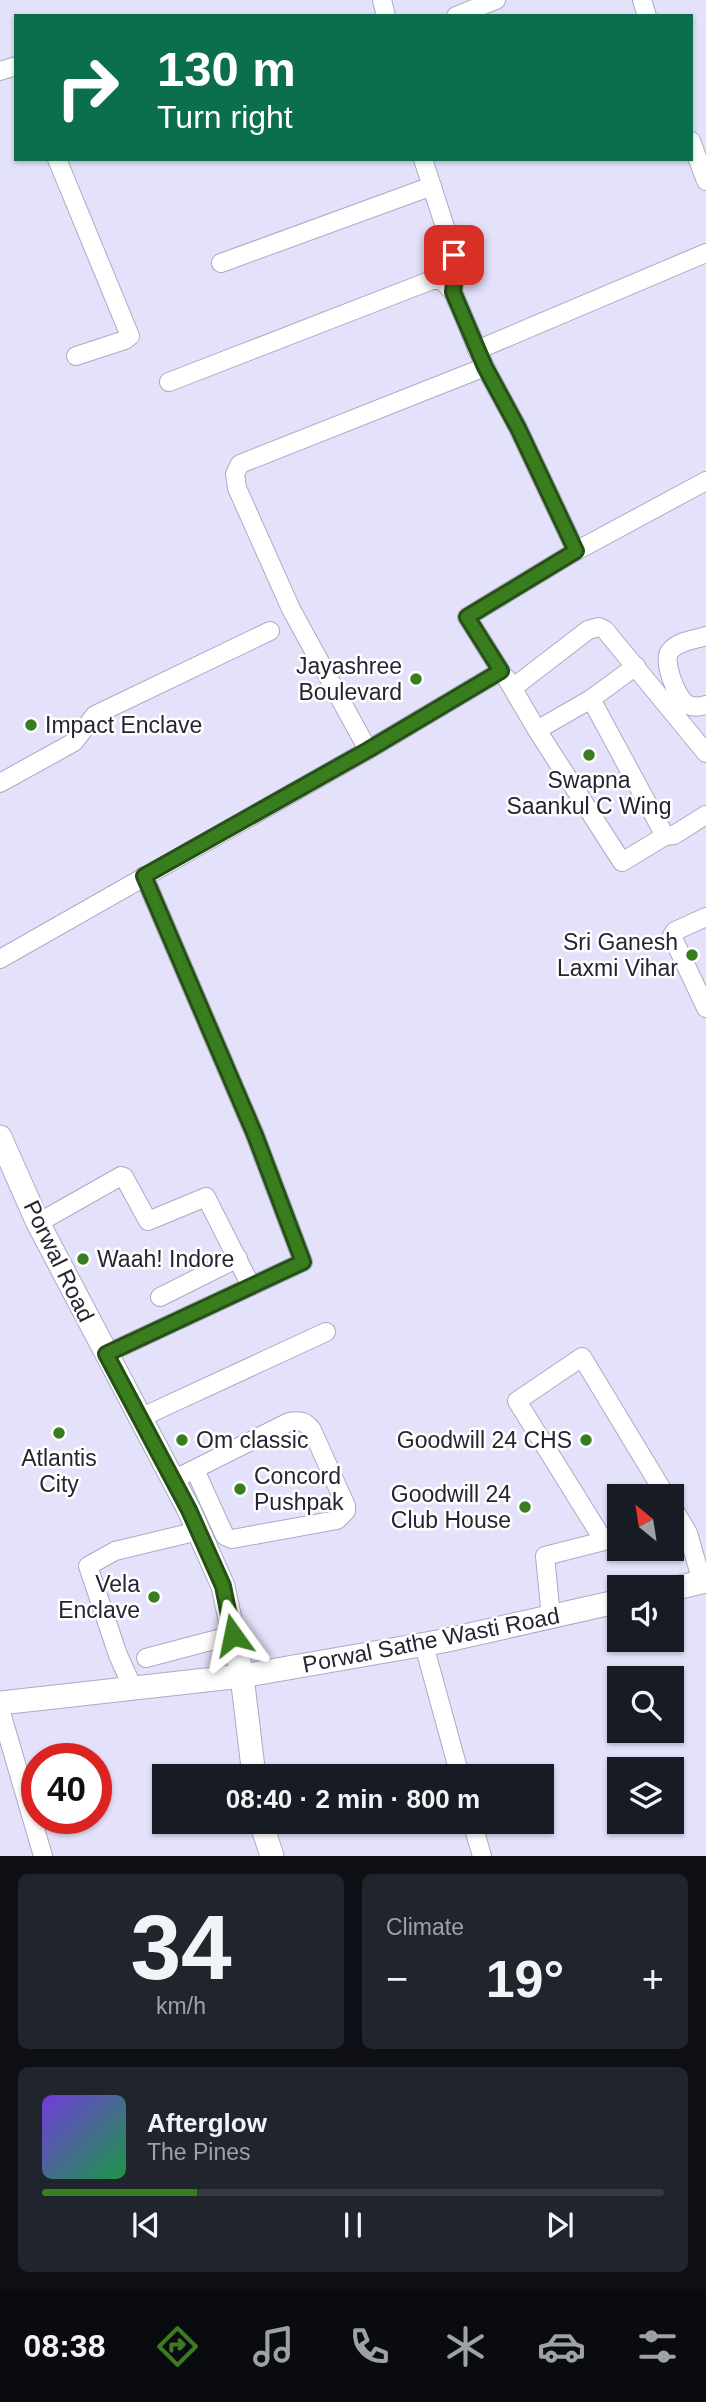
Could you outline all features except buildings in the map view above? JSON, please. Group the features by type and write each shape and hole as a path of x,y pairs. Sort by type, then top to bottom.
{"street":[{"path":"461,14 496,0"},
{"path":"693,146 706,180"},
{"path":"58,161 130,336 76,356"},
{"path":"424,161 454,255 456,267 453,292"},
{"path":"221,263 432,186"},
{"path":"477,350 706,253"},
{"path":"169,382 432,280 442,280 453,292 485,367 518,428 576,551"},
{"path":"368,750 291,609 236,488 235,474 240,464 485,367"},
{"path":"706,481 576,551 467,617 514,687 537,730 622,862 665,836 674,835 706,816"},
{"path":"514,687 588,630 598,627 605,631 636,666 706,753"},
{"path":"0,783 74,742 94,715 270,631"},
{"path":"706,636 678,644 667,656 666,663 680,698 686,705 706,705"},
{"path":"537,730 591,699 636,666"},
{"path":"0,959 368,750 501,671"},
{"path":"591,699 665,836"},
{"path":"106,1354 303,1262 255,1135 144,876"},
{"path":"706,917 675,931 672,936 706,1008"},
{"name":"Porwal Road","path":"0,1137 38,1223 173,1480 223,1586 242,1676 253,1764"},
{"path":"38,1223 122,1176 148,1222 206,1197 251,1286"},
{"path":"160,1297 238,1258"},
{"path":"140,1418 326,1332"},
{"path":"551,1617 545,1556 604,1541 517,1401 582,1357 659,1484"},
{"path":"173,1480 298,1420 307,1423 312,1430 346,1511 337,1520 232,1539 225,1536 195,1470"},
{"path":"684,1526 704,1582 684,1586"},
{"path":"133,1688 118,1654 88,1566 115,1551 198,1531"},
{"name":"Porwal Sathe Wasti Road","path":"0,1703 242,1676 424,1645 607,1604"},
{"path":"146,1657 233,1635"},
{"path":"424,1645 457,1764"},
{"path":"0,1709 43,1856"},
{"path":"265,1834 272,1856"},
{"path":"476,1834 482,1856"}],"place":[{"name":"Jayashree Boulevard","path":"416,679"},
{"name":"Impact Enclave","path":"31,725"},
{"name":"Swapna Saankul C Wing","path":"589,755"},
{"name":"Sri Ganesh Laxmi Vihar","path":"692,955"},
{"name":"Waah! Indore","path":"83,1259"},
{"name":"Atlantis City","path":"59,1433"},
{"name":"Om classic","path":"182,1440"},
{"name":"Goodwill 24 CHS","path":"586,1440"},
{"name":"Concord Pushpak","path":"240,1489"},
{"name":"Goodwill 24 Club House","path":"525,1507"},
{"name":"Vela Enclave","path":"154,1597"}],"route":[{"path":"233,1635 223,1586 189,1510 106,1354 303,1262 255,1135 144,876 368,750 501,671 467,617 576,551 518,428 485,367 453,292 456,267 454,255"}]}
